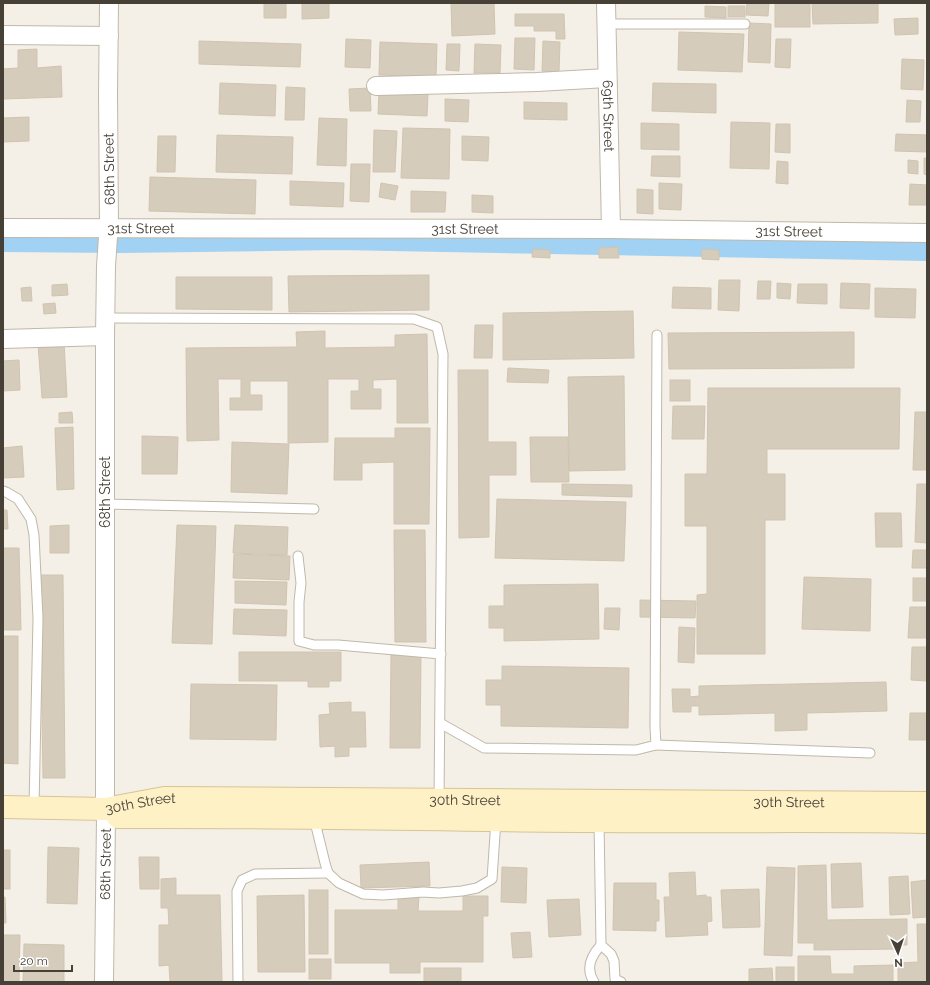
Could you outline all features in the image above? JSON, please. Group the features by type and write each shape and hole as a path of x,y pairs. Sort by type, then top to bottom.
{"main road":[{"name":"30th Street","path":"600,811 927,803"},
{"name":"30th Street","path":"3,807 34,807 105,814"},
{"name":"30th Street","path":"3,817 239,808 313,808 600,811 927,822"}],"street":[{"name":"68th Street","path":"104,982 105,336 106,266 109,233 109,3"},
{"name":"69th Street","path":"606,3 611,229"},
{"path":"3,35 109,36"},
{"path":"376,86 537,82 607,78"},
{"name":"31st Street","path":"3,228 109,233 611,229 927,233"},
{"path":"3,339 105,336"}],"lane":[{"path":"606,24 745,24"},
{"path":"106,318 414,319 437,326 443,354 439,809"},
{"path":"656,745 657,335"},
{"path":"3,491 18,499 31,519 34,535 38,618 34,807"},
{"path":"105,504 314,509"},
{"path":"298,556 301,583 299,602 300,641 314,645 338,645 441,654"},
{"path":"440,723 484,748 636,750 656,745 870,753"},
{"path":"313,808 328,873 339,883 363,894 383,895 462,891 477,888 492,879 497,810"},
{"path":"594,982 590,972 590,962 601,945 600,811"},
{"path":"238,982 237,891 242,880 255,874 328,873"},
{"path":"601,945 611,954 614,961 616,981"}],"building":[{"path":"264,3 286,3 286,18 264,18"},
{"path":"302,3 329,3 329,18 302,19"},
{"path":"451,3 494,3 495,34 452,36"},
{"path":"747,3 769,3 768,16 746,15"},
{"path":"775,3 810,3 810,27 775,27"},
{"path":"812,3 878,3 878,23 813,24"},
{"path":"705,6 726,7 726,18 705,17"},
{"path":"728,6 745,6 745,17 728,17"},
{"path":"515,14 564,14 565,39 556,39 556,31 534,31 534,26 515,26"},
{"path":"918,18 918,34 895,35 894,19"},
{"path":"749,23 771,24 770,63 748,62"},
{"path":"679,32 744,34 742,72 678,70"},
{"path":"515,38 535,38 534,70 514,69"},
{"path":"346,39 371,40 370,68 345,67"},
{"path":"776,39 791,39 790,68 775,67"},
{"path":"199,41 301,44 300,67 199,64"},
{"path":"543,41 560,42 559,72 542,71"},
{"path":"380,42 437,44 436,77 379,75"},
{"path":"447,44 460,44 459,71 446,70"},
{"path":"475,44 501,45 500,73 474,73"},
{"path":"37,49 37,68 61,66 62,97 3,99 3,69 18,68 18,50"},
{"path":"902,59 924,60 923,90 901,89"},
{"path":"220,83 276,85 275,116 219,114"},
{"path":"653,83 716,84 716,113 652,111"},
{"path":"286,87 305,88 304,120 285,120"},
{"path":"370,88 371,111 350,111 349,89"},
{"path":"379,92 428,93 427,116 378,114"},
{"path":"445,99 469,100 468,122 445,121"},
{"path":"907,100 921,101 920,122 906,122"},
{"path":"524,102 567,103 567,120 524,119"},
{"path":"29,117 29,141 3,142 3,118"},
{"path":"319,118 347,119 346,166 317,165"},
{"path":"731,122 770,123 769,169 730,168"},
{"path":"641,123 679,124 679,150 641,149"},
{"path":"776,124 790,124 790,153 775,152"},
{"path":"403,128 450,129 449,179 401,178"},
{"path":"374,130 397,131 395,172 373,172"},
{"path":"896,134 927,135 927,152 895,151"},
{"path":"217,135 293,137 292,174 216,172"},
{"path":"158,136 176,136 175,172 157,172"},
{"path":"462,136 489,137 488,161 462,160"},
{"path":"652,156 680,156 680,177 651,176"},
{"path":"924,158 927,158 927,175 924,174"},
{"path":"908,160 918,161 918,174 908,173"},
{"path":"777,161 788,162 788,184 776,183"},
{"path":"351,164 370,164 369,202 350,201"},
{"path":"150,177 256,180 255,214 149,211"},
{"path":"290,181 344,183 343,207 290,205"},
{"path":"381,183 398,186 395,200 379,197"},
{"path":"659,183 682,184 681,210 659,209"},
{"path":"910,184 927,185 927,205 909,205"},
{"path":"637,189 653,190 653,214 637,213"},
{"path":"411,191 446,192 445,212 411,212"},
{"path":"472,195 493,196 493,213 472,212"},
{"path":"618,247 619,258 599,258 599,248"},
{"path":"533,249 550,250 550,258 532,257"},
{"path":"702,249 719,250 719,260 702,259"},
{"path":"429,275 429,310 289,312 288,276"},
{"path":"176,277 272,277 272,310 176,309"},
{"path":"719,280 740,280 739,311 718,310"},
{"path":"758,281 771,281 770,299 757,299"},
{"path":"777,283 791,284 790,299 777,298"},
{"path":"841,283 870,284 869,309 840,308"},
{"path":"67,284 68,295 52,296 52,285"},
{"path":"798,284 827,284 827,304 797,303"},
{"path":"31,287 32,301 22,301 21,288"},
{"path":"673,287 711,288 711,309 672,308"},
{"path":"875,288 916,289 915,318 875,317"},
{"path":"55,303 56,313 44,314 43,304"},
{"path":"633,311 634,358 503,360 503,313"},
{"path":"475,325 493,325 492,358 474,358"},
{"path":"325,331 325,348 395,347 395,335 427,334 428,423 397,423 397,379 373,380 373,389 381,389 381,409 351,409 351,391 359,391 359,379 328,379 328,442 288,443 288,381 250,381 250,395 262,395 262,410 230,410 230,398 241,398 241,379 218,379 219,440 187,441 186,348 297,347 296,332"},
{"path":"854,332 854,368 669,369 668,333"},
{"path":"64,342 67,397 42,398 38,344"},
{"path":"19,360 20,390 3,391 3,361"},
{"path":"508,368 549,370 548,383 507,382"},
{"path":"458,370 488,370 488,442 516,442 516,475 489,475 489,537 459,538"},
{"path":"624,376 625,470 569,471 568,377"},
{"path":"670,380 690,380 690,401 670,401"},
{"path":"708,388 900,388 899,449 767,449 767,474 785,474 785,520 765,520 765,654 697,654 697,595 707,594 707,526 685,526 685,474 707,474"},
{"path":"673,406 705,406 704,439 672,439"},
{"path":"72,412 73,423 59,423 59,413"},
{"path":"915,412 927,412 927,470 913,470"},
{"path":"73,427 74,489 57,490 55,428"},
{"path":"395,428 430,428 429,524 394,524 394,462 362,463 362,480 334,480 335,438 395,438"},
{"path":"142,436 178,437 177,474 142,474"},
{"path":"530,437 568,437 569,482 531,482"},
{"path":"232,442 289,444 287,494 231,492"},
{"path":"22,446 24,477 3,478 3,448"},
{"path":"562,484 632,485 632,497 562,495"},
{"path":"917,484 927,484 927,543 915,542"},
{"path":"497,499 626,502 624,561 495,558"},
{"path":"3,510 7,510 8,529 3,529"},
{"path":"875,513 901,513 902,547 876,547"},
{"path":"69,525 69,553 50,553 50,526"},
{"path":"177,525 216,526 212,644 172,643"},
{"path":"235,525 288,527 287,555 233,553"},
{"path":"394,530 425,530 426,642 395,642"},
{"path":"3,548 19,548 21,630 3,630"},
{"path":"913,550 927,550 927,568 912,568"},
{"path":"234,554 290,556 289,580 233,578"},
{"path":"40,575 63,575 65,778 43,778"},
{"path":"804,577 871,579 870,631 802,629"},
{"path":"913,578 927,578 927,601 913,601"},
{"path":"235,581 287,582 286,605 235,603"},
{"path":"598,584 599,639 504,641 504,628 489,628 489,606 504,606 504,585"},
{"path":"640,600 696,601 695,618 640,617"},
{"path":"910,607 927,607 927,638 908,638"},
{"path":"605,608 620,608 619,630 604,629"},
{"path":"234,609 287,610 286,636 233,634"},
{"path":"679,627 695,628 694,663 678,662"},
{"path":"3,636 18,636 18,764 3,763"},
{"path":"912,647 927,647 927,681 911,680"},
{"path":"239,652 341,652 341,681 329,681 329,687 308,687 308,681 239,681"},
{"path":"391,655 421,655 420,748 390,748"},
{"path":"502,666 629,668 628,728 501,726 501,705 486,705 486,680 502,680"},
{"path":"886,682 887,711 807,713 807,730 775,731 775,713 699,715 699,706 691,706 691,712 673,712 672,689 690,689 690,697 699,696 699,686"},
{"path":"191,684 277,685 276,740 190,739"},
{"path":"351,702 351,712 365,712 366,747 349,747 349,756 335,757 335,746 320,747 319,715 330,714 329,703"},
{"path":"910,713 927,713 927,740 909,740"},
{"path":"48,847 79,848 77,904 47,903"},
{"path":"3,850 10,850 10,889 3,889"},
{"path":"139,857 159,857 159,889 140,889"},
{"path":"429,862 430,886 361,888 360,865"},
{"path":"861,863 863,907 832,908 831,864"},
{"path":"826,865 827,920 907,919 907,945 900,945 901,949 814,950 814,943 798,943 798,866"},
{"path":"502,867 527,868 526,903 501,902"},
{"path":"767,867 795,868 792,956 764,955"},
{"path":"695,872 696,896 706,895 706,897 711,897 712,921 707,922 708,935 666,937 664,897 670,897 669,873"},
{"path":"908,876 910,914 890,915 889,877"},
{"path":"176,878 176,895 220,895 222,982 170,982 169,965 159,966 159,925 169,925 168,908 161,908 161,879"},
{"path":"927,880 927,917 913,918 911,882"},
{"path":"614,883 656,883 656,900 659,900 659,921 656,921 656,931 613,930"},
{"path":"759,889 760,927 723,928 721,890"},
{"path":"309,890 328,890 328,954 309,954"},
{"path":"304,895 305,972 258,972 257,896"},
{"path":"463,896 488,896 488,916 483,916 483,962 420,962 420,973 390,973 390,963 335,963 335,910 398,910 398,897 419,897 418,911 463,911"},
{"path":"3,897 5,897 6,923 3,923"},
{"path":"579,899 581,935 549,937 547,900"},
{"path":"917,924 927,924 927,982 898,982 898,963 918,962"},
{"path":"530,932 532,957 513,958 511,933"},
{"path":"3,935 20,935 19,982 3,982"},
{"path":"24,944 64,945 64,982 23,982"},
{"path":"798,956 830,956 831,974 854,974 854,966 893,965 893,982 798,982"},
{"path":"309,959 331,959 331,979 309,979"},
{"path":"776,967 794,967 794,982 776,982"},
{"path":"424,968 461,968 461,982 424,982"},
{"path":"772,968 773,982 749,982 749,969"}],"waterway":[{"path":"3,242 119,243 339,240 927,251"}]}
